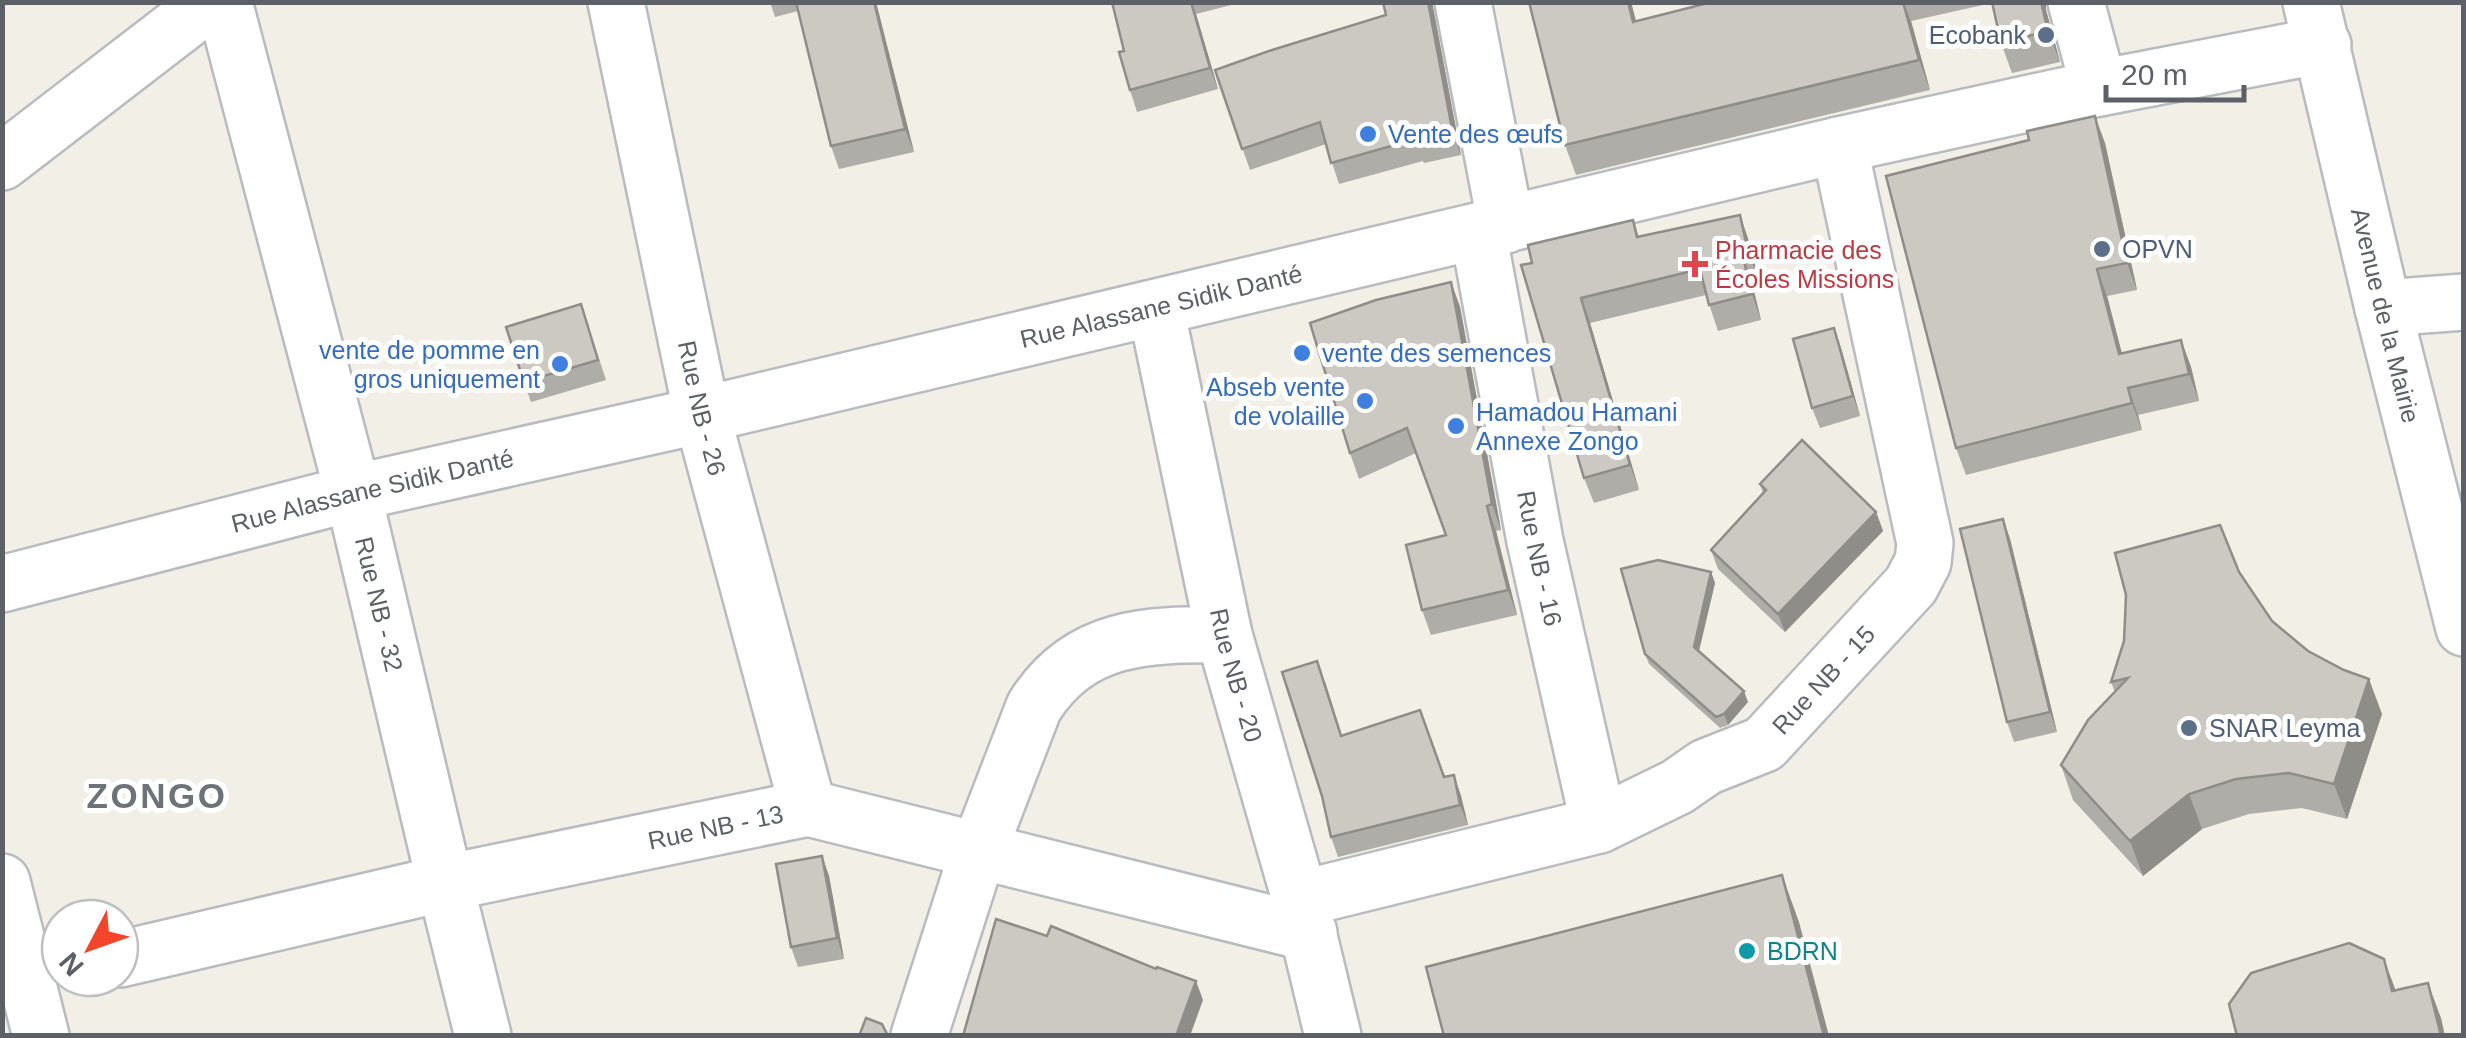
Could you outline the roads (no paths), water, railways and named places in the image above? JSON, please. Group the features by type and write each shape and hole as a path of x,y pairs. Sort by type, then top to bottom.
{"street":[{"path":"2,162 210,2"},
{"name":"Rue NB - 32","path":"224,2 354,493 483,1036"},
{"name":"Rue NB - 26","path":"616,2 702,415 808,808"},
{"name":"Rue NB - 16","path":"1463,2 1536,541 1598,824"},
{"path":"2076,2 2099,88"},
{"name":"Rue Alassane Sidik Danté","path":"2,584 354,493 702,415 1839,144 2099,88 2317,24"},
{"name":"Avenue de la Mairie","path":"2317,24 2382,308 2464,628"},
{"name":"Rue NB - 15","path":"1304,916 1598,824 1677,787 1706,768 1764,744 1911,585 1923,562 1925,543 1839,144"},
{"path":"2382,308 2464,302"},
{"name":"Rue NB - 20","path":"1156,308 1224,636 1304,916 1333,1036"},
{"path":"919,1036 978,852 1034,707 1045,690 1069,666 1112,644 1163,634 1224,636"},
{"name":"Rue NB - 13","path":"140,954 445,884 808,808 978,852 1304,916"},
{"path":"2,882 41,1011"}],"place":[{"name":"Ecobank","path":"2046,35"},
{"name":"Vente des œufs","path":"1368,134"},
{"name":"OPVN","path":"2102,249"},
{"name":"Pharmacie des Écoles Missions","path":"1695,264"},
{"name":"vente des semences","path":"1302,353"},
{"name":"vente de pomme en gros uniquement","path":"560,364"},
{"name":"Abseb vente de volaille","path":"1365,401"},
{"name":"Hamadou Hamani Annexe Zongo","path":"1456,426"},
{"name":"SNAR Leyma","path":"2189,728"},
{"name":"BDRN","path":"1747,951"}],"district":[{"name":"ZONGO","path":"157,796"}]}
